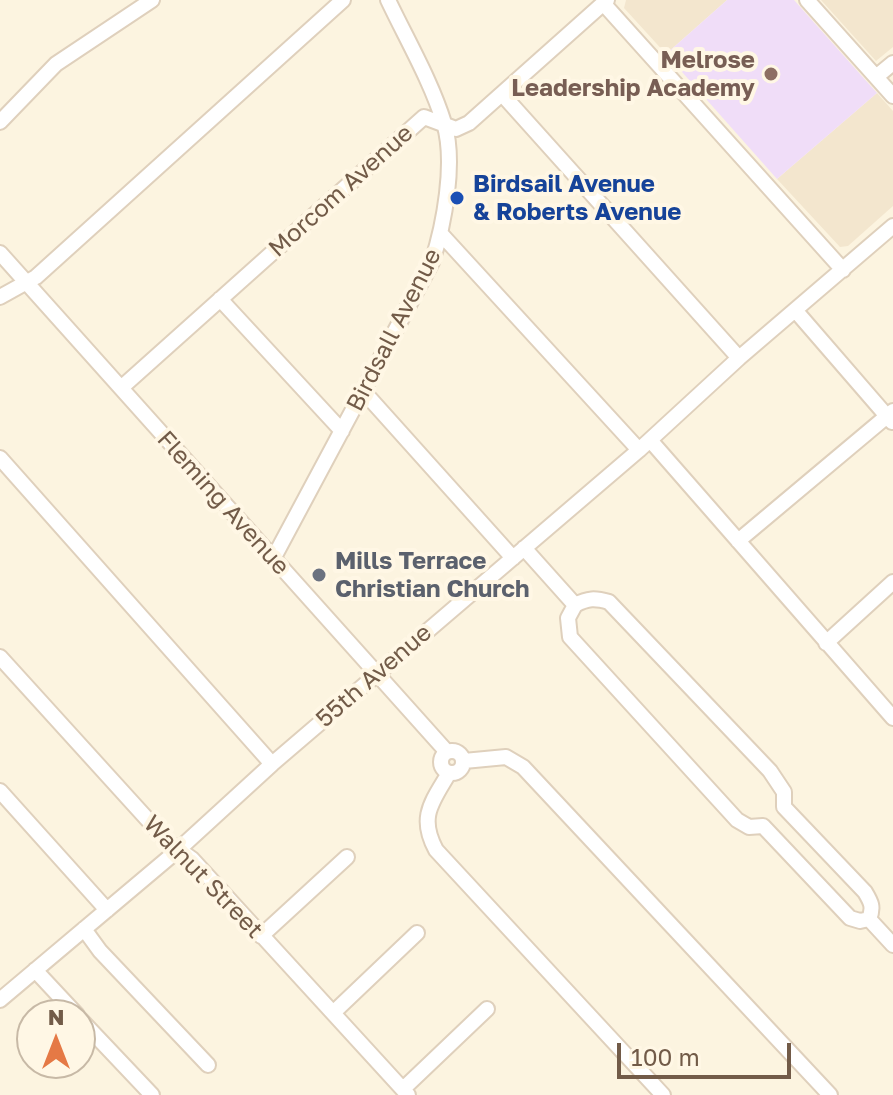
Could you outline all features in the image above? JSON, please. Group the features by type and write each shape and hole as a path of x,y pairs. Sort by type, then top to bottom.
{"street":[{"path":"0,122 56,64 152,0"},
{"path":"0,297 36,277 343,0"},
{"name":"Birdsall Avenue","path":"273,559 432,262 441,234 448,175 445,125 388,0"},
{"path":"807,0 893,96"},
{"path":"605,2 843,270"},
{"name":"Morcom Avenue","path":"121,388 424,117 456,129 469,123 605,2"},
{"path":"876,77 893,63"},
{"path":"502,94 739,358"},
{"name":"55th Avenue","path":"0,1000 178,850 272,764 644,445 739,358 893,226"},
{"path":"441,234 738,541 893,718"},
{"name":"Fleming Avenue","path":"0,253 447,752"},
{"path":"220,299 342,431"},
{"path":"738,541 891,416 795,310"},
{"path":"364,392 518,553 575,605"},
{"path":"0,458 272,764"},
{"path":"826,643 893,582"},
{"path":"784,807 763,826 749,827 737,820 570,637 568,618 575,605 597,598 609,602 770,771 784,792 784,807 865,892 871,901 869,919"},
{"name":"Walnut Street","path":"0,657 178,850 192,859 406,1092"},
{"path":"449,773 441,765 447,752 459,753 464,761"},
{"path":"464,761 506,757 523,767 830,1095"},
{"path":"464,761 460,771 449,773 428,809 426,823 436,850 663,1095"},
{"path":"0,791 107,910"},
{"path":"763,826 850,918 860,921 869,919"},
{"path":"261,936 347,857"},
{"path":"809,876 829,857"},
{"path":"869,919 893,945"},
{"path":"84,929 100,951 208,1065"},
{"path":"333,1013 417,933"},
{"path":"35,970 62,999"},
{"path":"406,1092 487,1009"},
{"path":"96,1036 152,1095"}],"shaded area":[{"path":"626,0 727,0 666,54 624,8"},
{"name":"Melrose Leadership Academy","path":"727,0 794,0 877,93 777,179 666,54"},
{"path":"821,0 893,0 893,47 876,61"},
{"path":"877,93 893,111 893,206 848,246 840,247 777,179"}],"place":[{"name":"Melrose Leadership Academy","path":"771,74"},
{"name":"Birdsail Avenue & Roberts Avenue","path":"457,198"},
{"name":"Mills Terrace Christian Church","path":"319,575"}]}
